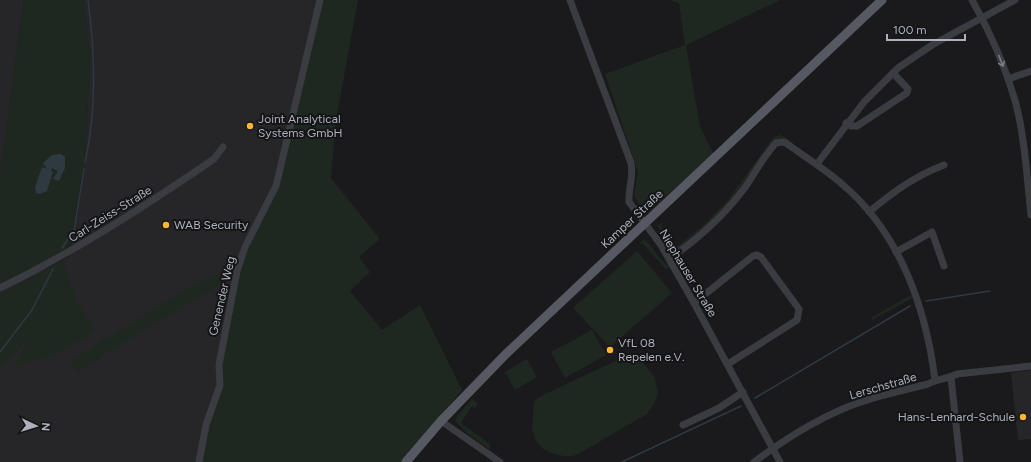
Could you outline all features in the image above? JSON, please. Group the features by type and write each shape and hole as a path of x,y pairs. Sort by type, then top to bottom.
{"main road":[{"name":"Kamper Straße","path":"406,462 441,421 507,353 882,0"}],"street":[{"name":"Genender Weg","path":"199,462 206,425 220,385 219,365 237,271 245,247 276,186 320,0"},
{"name":"Niephauser Straße","path":"570,0 631,163 633,172 629,194 630,202 669,259 694,302 780,462"},
{"path":"972,0 982,18 1008,79 1018,118 1031,215"},
{"path":"817,164 846,123 864,102 893,73 932,44 1015,0"},
{"path":"1008,79 1031,71"},
{"path":"846,123 851,126 857,126 907,93 908,89 893,73"},
{"path":"669,259 685,248 717,220 745,186 772,147 776,143 782,142 817,164 843,185 869,212 896,252 914,290 924,318 935,380"},
{"name":"Carl-Zeiss-Straße","path":"0,288 53,261 121,222 214,159 223,146"},
{"path":"869,212 904,184 922,174 944,165"},
{"path":"896,252 932,232 944,266"},
{"path":"694,302 753,256 757,255 761,257 780,281 799,309 797,320 728,364"},
{"name":"Lerschstraße","path":"754,462 826,418 858,403 928,384 935,380 951,377 957,374 1031,366"},
{"path":"951,377 960,462"},
{"path":"683,425 719,408 743,392"},
{"path":"441,421 498,461"}],"shaded area":[{"path":"0,0 24,0 0,176"},
{"path":"24,0 83,0 90,58 85,158 70,246 9,284 0,277 0,176"},
{"path":"83,0 320,0 275,183 199,462 0,462 0,277 9,283 48,268 69,256 85,158 90,58"},
{"path":"320,0 358,0 336,120 331,178 380,239 359,257 370,272 350,291 382,330 420,305 462,390 401,462 199,462 220,385 219,365 237,271 276,186"},
{"path":"669,0 780,0 686,45 700,127 713,153 646,215 634,195 638,172 605,74 685,45 679,3"},
{"path":"779,135 785,137 792,143 781,138 773,141 730,202 705,228 678,249 669,246 658,226 662,223 662,230 666,237 678,246 705,224 728,200 773,138"},
{"path":"61,154 65,157 65,168 59,181 53,179 58,171 52,168 51,171 53,172 47,191 40,194 36,193 35,187 42,167 47,169 43,163 52,155"},
{"path":"643,239 650,245 666,265 670,266 666,269 642,243 639,244"},
{"path":"637,251 672,293 610,347 573,308"},
{"path":"63,261 76,298 96,331 48,358 29,361 15,367 18,357 35,329 16,353 0,367 0,294"},
{"path":"219,274 227,281 135,335 77,373 70,361 197,282"},
{"path":"911,295 912,298 872,320 871,318"},
{"path":"592,330 606,355 565,378 551,352"},
{"path":"628,355 640,359 655,378 658,392 655,402 647,414 573,456 564,456 551,453 543,449 536,441 532,429 534,402 539,397"},
{"path":"527,359 537,377 515,390 505,372"},
{"name":"Hans-Lenhard-Schule","path":"1031,370 1031,439 1018,440 1011,373"},
{"path":"472,399 478,404 475,408 472,406 461,423 490,444 490,450 467,433 456,422 457,416"}],"waterway":[{"path":"85,162 92,122 94,81 88,0"},
{"path":"62,248 74,230 84,169"},
{"path":"0,352 32,310 53,269"},
{"path":"926,301 990,291"},
{"path":"755,398 910,306"},
{"path":"622,462 741,406"}],"place":[{"name":"Joint Analytical Systems GmbH","path":"250,126"},
{"name":"WAB Security","path":"166,225"},
{"name":"VfL 08 Repelen e.V.","path":"610,350"},
{"name":"Hans-Lenhard-Schule","path":"1023,417"}]}
